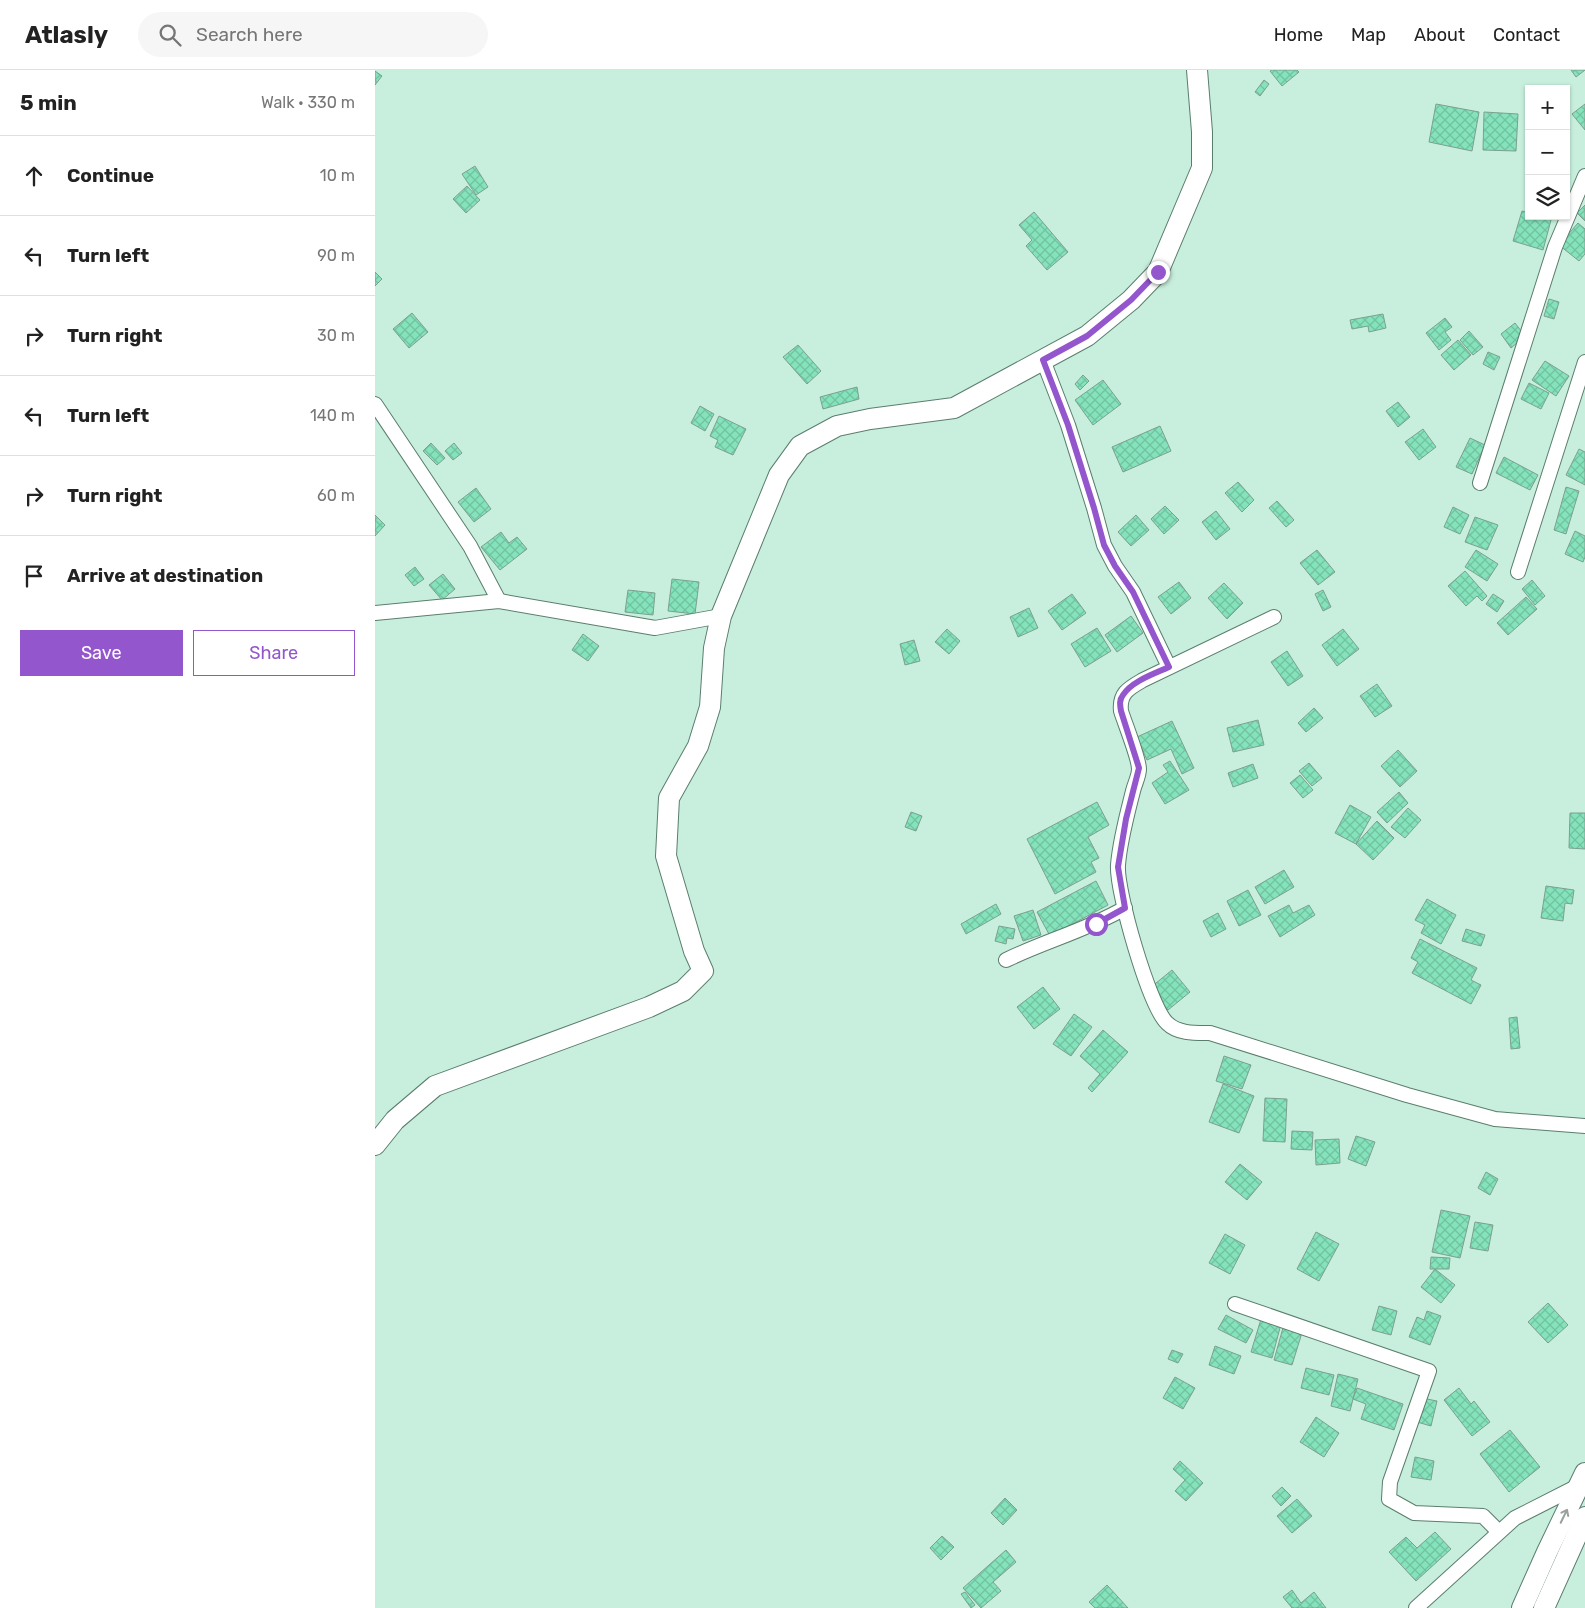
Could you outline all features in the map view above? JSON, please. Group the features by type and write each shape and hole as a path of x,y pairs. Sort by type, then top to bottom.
{"main road":[{"path":"375,1145 395,1120 435,1086 649,1007 683,991 703,971 694,951 666,856 669,798 698,746 710,707 714,648 721,616 779,475 800,446 837,426 870,419 955,408 1087,336 1131,300 1158,272 1202,168 1202,132 1197,70"},
{"path":"1522,1608 1582,1479"},
{"path":"1549,1603 1567,1556 1585,1517"},
{"path":"1550,1545 1567,1556"}],"street":[{"path":"1481,483 1555,247 1585,176"},
{"path":"1043,360 1068,425 1104,545 1115,566 1133,592 1169,667"},
{"path":"1519,572 1585,362"},
{"path":"375,404 470,546 499,602"},
{"path":"375,613 499,602 655,628 721,616"},
{"path":"1274,617 1169,667 1131,687 1122,695 1121,711 1139,768 1126,819 1118,867 1134,946 1156,1006 1166,1023 1175,1029 1210,1033 1407,1095 1495,1119 1585,1126"},
{"path":"1006,960 1034,946 1096,924 1125,908"},
{"path":"1235,1304 1429,1371 1390,1482 1389,1499 1414,1514 1483,1516 1498,1531"},
{"path":"1416,1608 1498,1531 1515,1518 1582,1479"}],"building":[{"path":"1297,70 1299,72 1282,86 1270,71"},
{"path":"1571,70 1585,70 1576,77"},
{"path":"375,71 382,76 375,85"},
{"path":"1264,80 1269,84 1260,96 1255,92"},
{"path":"1436,104 1479,112 1472,151 1429,142"},
{"path":"1585,104 1585,130 1572,114"},
{"path":"1484,112 1518,114 1516,151 1483,150"},
{"path":"475,166 488,187 476,195 462,174"},
{"path":"467,186 480,200 466,213 453,199"},
{"path":"1585,205 1585,221 1577,213"},
{"path":"1522,211 1525,212 1525,220 1551,220 1543,250 1513,241"},
{"path":"1034,212 1068,252 1047,270 1026,246 1032,240 1019,225"},
{"path":"1578,223 1585,229 1585,254 1579,261 1559,245"},
{"path":"375,272 382,279 375,286"},
{"path":"1549,299 1559,302 1554,319 1544,316"},
{"path":"412,313 428,332 409,348 393,329"},
{"path":"1383,314 1386,328 1369,332 1368,326 1352,329 1350,320"},
{"path":"1445,318 1452,327 1445,332 1451,340 1439,350 1426,333"},
{"path":"1515,323 1525,336 1511,348 1501,334"},
{"path":"1469,331 1483,347 1473,355 1460,340"},
{"path":"1458,340 1471,355 1454,370 1441,355"},
{"path":"798,345 821,371 807,384 783,357"},
{"path":"1488,352 1500,357 1494,370 1483,364"},
{"path":"1545,361 1569,376 1556,396 1532,380"},
{"path":"1083,375 1089,381 1080,390 1075,384"},
{"path":"1103,380 1121,404 1093,425 1075,400"},
{"path":"1529,383 1549,393 1541,409 1521,399"},
{"path":"857,387 859,399 823,409 820,397"},
{"path":"1398,402 1410,417 1398,427 1386,411"},
{"path":"700,406 714,414 705,431 691,423"},
{"path":"719,416 746,429 733,455 715,447 718,440 710,436"},
{"path":"1160,426 1171,451 1123,472 1112,447"},
{"path":"1423,429 1436,447 1419,460 1405,442"},
{"path":"1470,438 1485,445 1472,474 1456,467"},
{"path":"431,443 445,458 437,465 423,451"},
{"path":"454,443 462,453 453,460 445,451"},
{"path":"1579,449 1585,452 1585,485 1566,475"},
{"path":"1504,457 1538,475 1530,490 1496,473"},
{"path":"1238,482 1254,500 1242,512 1225,493"},
{"path":"1566,487 1579,491 1566,534 1554,530"},
{"path":"476,488 491,509 474,522 458,502"},
{"path":"1277,501 1294,520 1286,527 1269,508"},
{"path":"1165,506 1179,520 1164,534 1151,519"},
{"path":"1453,507 1469,515 1460,534 1444,527"},
{"path":"1216,511 1230,529 1216,540 1202,522"},
{"path":"375,515 385,525 375,536"},
{"path":"1136,515 1149,530 1131,546 1118,532"},
{"path":"1475,517 1498,525 1487,550 1465,542"},
{"path":"1575,531 1585,536 1585,557 1583,562 1565,554"},
{"path":"501,532 509,543 517,537 527,549 500,570 481,547"},
{"path":"1317,550 1335,572 1318,585 1300,563"},
{"path":"1476,550 1498,564 1487,581 1465,567"},
{"path":"415,567 424,579 414,586 405,575"},
{"path":"1465,571 1487,596 1482,601 1477,596 1466,606 1448,586"},
{"path":"443,574 455,589 442,600 429,585"},
{"path":"672,579 699,582 695,614 668,611"},
{"path":"1532,580 1545,596 1535,605 1522,589"},
{"path":"1179,582 1191,598 1171,614 1158,597"},
{"path":"1224,583 1243,603 1227,619 1208,598"},
{"path":"628,590 655,593 653,615 625,612"},
{"path":"1323,590 1331,607 1323,611 1315,594"},
{"path":"1072,594 1086,613 1062,630 1048,611"},
{"path":"1493,594 1504,601 1497,612 1486,604"},
{"path":"1526,597 1537,609 1508,635 1497,623"},
{"path":"1029,608 1038,628 1018,637 1010,617"},
{"path":"1131,616 1143,633 1117,652 1105,635"},
{"path":"1097,628 1111,651 1085,667 1071,644"},
{"path":"947,629 960,641 949,654 935,642"},
{"path":"1343,629 1359,649 1337,666 1322,645"},
{"path":"583,634 599,646 588,661 572,650"},
{"path":"914,640 920,661 905,665 900,644"},
{"path":"1287,651 1303,676 1288,686 1271,662"},
{"path":"1377,684 1392,706 1375,717 1360,696"},
{"path":"1314,708 1323,718 1306,732 1298,723"},
{"path":"1258,720 1264,745 1233,752 1227,728"},
{"path":"1172,721 1194,768 1182,774 1171,749 1147,760 1137,737"},
{"path":"1398,750 1417,771 1400,787 1381,766"},
{"path":"1170,761 1189,790 1165,804 1152,783 1168,772 1163,765"},
{"path":"1309,763 1322,778 1312,786 1299,771"},
{"path":"1253,764 1258,778 1233,787 1228,773"},
{"path":"1300,775 1313,790 1303,798 1290,783"},
{"path":"1399,792 1408,803 1387,823 1377,812"},
{"path":"1097,802 1109,825 1088,837 1099,858 1091,862 1096,872 1055,894 1027,839"},
{"path":"1350,805 1371,817 1356,844 1335,833"},
{"path":"1408,808 1421,820 1405,838 1391,827"},
{"path":"911,812 922,816 916,831 905,827"},
{"path":"1570,813 1585,813 1585,849 1569,848"},
{"path":"1377,821 1394,838 1373,860 1356,844"},
{"path":"1284,870 1294,887 1265,904 1255,887"},
{"path":"1096,881 1108,905 1050,936 1037,912"},
{"path":"1546,886 1574,890 1572,904 1565,903 1563,921 1541,918"},
{"path":"1248,890 1261,915 1239,926 1227,901"},
{"path":"1427,899 1456,915 1441,944 1421,933 1425,925 1415,920"},
{"path":"996,904 1001,914 966,934 961,924"},
{"path":"1289,905 1293,913 1309,905 1315,915 1280,937 1268,916"},
{"path":"1033,910 1041,935 1023,941 1014,916"},
{"path":"1218,913 1226,929 1211,937 1203,921"},
{"path":"999,926 1015,929 1013,939 1007,938 1006,944 995,941"},
{"path":"1466,929 1485,935 1481,946 1462,941"},
{"path":"1420,939 1477,968 1471,980 1481,985 1471,1004 1412,973 1418,962 1411,958"},
{"path":"1172,970 1190,992 1168,1010 1150,988"},
{"path":"1043,987 1060,1009 1034,1029 1017,1007"},
{"path":"1074,1014 1092,1027 1071,1056 1053,1044"},
{"path":"1517,1017 1520,1048 1511,1049 1509,1018"},
{"path":"1103,1030 1128,1052 1092,1092 1088,1088 1100,1074 1080,1056"},
{"path":"1224,1056 1251,1065 1242,1089 1216,1081"},
{"path":"1223,1084 1254,1096 1239,1133 1209,1122"},
{"path":"1265,1098 1287,1099 1285,1142 1263,1141"},
{"path":"1292,1131 1313,1132 1312,1150 1291,1149"},
{"path":"1356,1136 1375,1142 1366,1166 1348,1159"},
{"path":"1339,1139 1340,1163 1316,1165 1315,1140"},
{"path":"1240,1164 1262,1182 1247,1200 1225,1182"},
{"path":"1486,1172 1498,1179 1490,1195 1478,1188"},
{"path":"1441,1210 1470,1216 1460,1258 1432,1252"},
{"path":"1475,1222 1493,1225 1488,1251 1470,1248"},
{"path":"1316,1232 1339,1244 1319,1281 1297,1269"},
{"path":"1225,1234 1245,1245 1230,1274 1209,1263"},
{"path":"1431,1257 1450,1258 1449,1269 1430,1269"},
{"path":"1435,1269 1455,1285 1441,1303 1421,1287"},
{"path":"1548,1303 1568,1325 1548,1343 1528,1322"},
{"path":"1379,1306 1397,1311 1391,1335 1372,1330"},
{"path":"1427,1311 1441,1316 1430,1345 1409,1337 1417,1317 1424,1320"},
{"path":"1226,1315 1253,1330 1246,1343 1218,1329"},
{"path":"1286,1317 1305,1323 1292,1365 1274,1360"},
{"path":"1261,1319 1281,1324 1272,1358 1251,1352"},
{"path":"1215,1346 1241,1356 1234,1374 1209,1365"},
{"path":"1172,1350 1183,1354 1178,1363 1168,1359"},
{"path":"1306,1368 1334,1375 1329,1395 1301,1388"},
{"path":"1338,1374 1358,1379 1350,1411 1331,1406"},
{"path":"1175,1377 1195,1388 1183,1409 1163,1398"},
{"path":"1357,1388 1403,1404 1394,1430 1361,1419 1366,1404 1353,1399"},
{"path":"1459,1388 1471,1404 1474,1401 1490,1422 1472,1436 1444,1400"},
{"path":"1422,1398 1437,1401 1431,1426 1417,1422"},
{"path":"1316,1417 1339,1433 1324,1457 1300,1442"},
{"path":"1510,1430 1540,1467 1509,1492 1480,1454"},
{"path":"1415,1457 1434,1461 1431,1480 1411,1477"},
{"path":"1180,1461 1203,1483 1186,1501 1175,1491 1185,1480 1173,1469"},
{"path":"1282,1487 1291,1496 1281,1506 1272,1496"},
{"path":"1005,1498 1017,1510 1003,1525 991,1513"},
{"path":"1297,1499 1312,1516 1292,1533 1277,1516"},
{"path":"1435,1532 1451,1549 1416,1581 1389,1552 1406,1537 1417,1548"},
{"path":"942,1536 954,1547 941,1560 930,1548"},
{"path":"1006,1550 1016,1562 993,1582 1001,1591 981,1608 963,1588"},
{"path":"1107,1585 1128,1608 1095,1608 1089,1602"},
{"path":"1292,1590 1301,1603 1314,1592 1326,1608 1292,1608 1283,1597"},
{"path":"965,1592 975,1605 971,1608 961,1594"}],"route":[{"path":"1096,924 1125,908 1118,867 1126,819 1139,768 1121,711 1122,695 1131,687 1169,667 1133,592 1115,566 1104,545 1068,425 1043,360 1087,336 1131,300 1158,272"}]}
